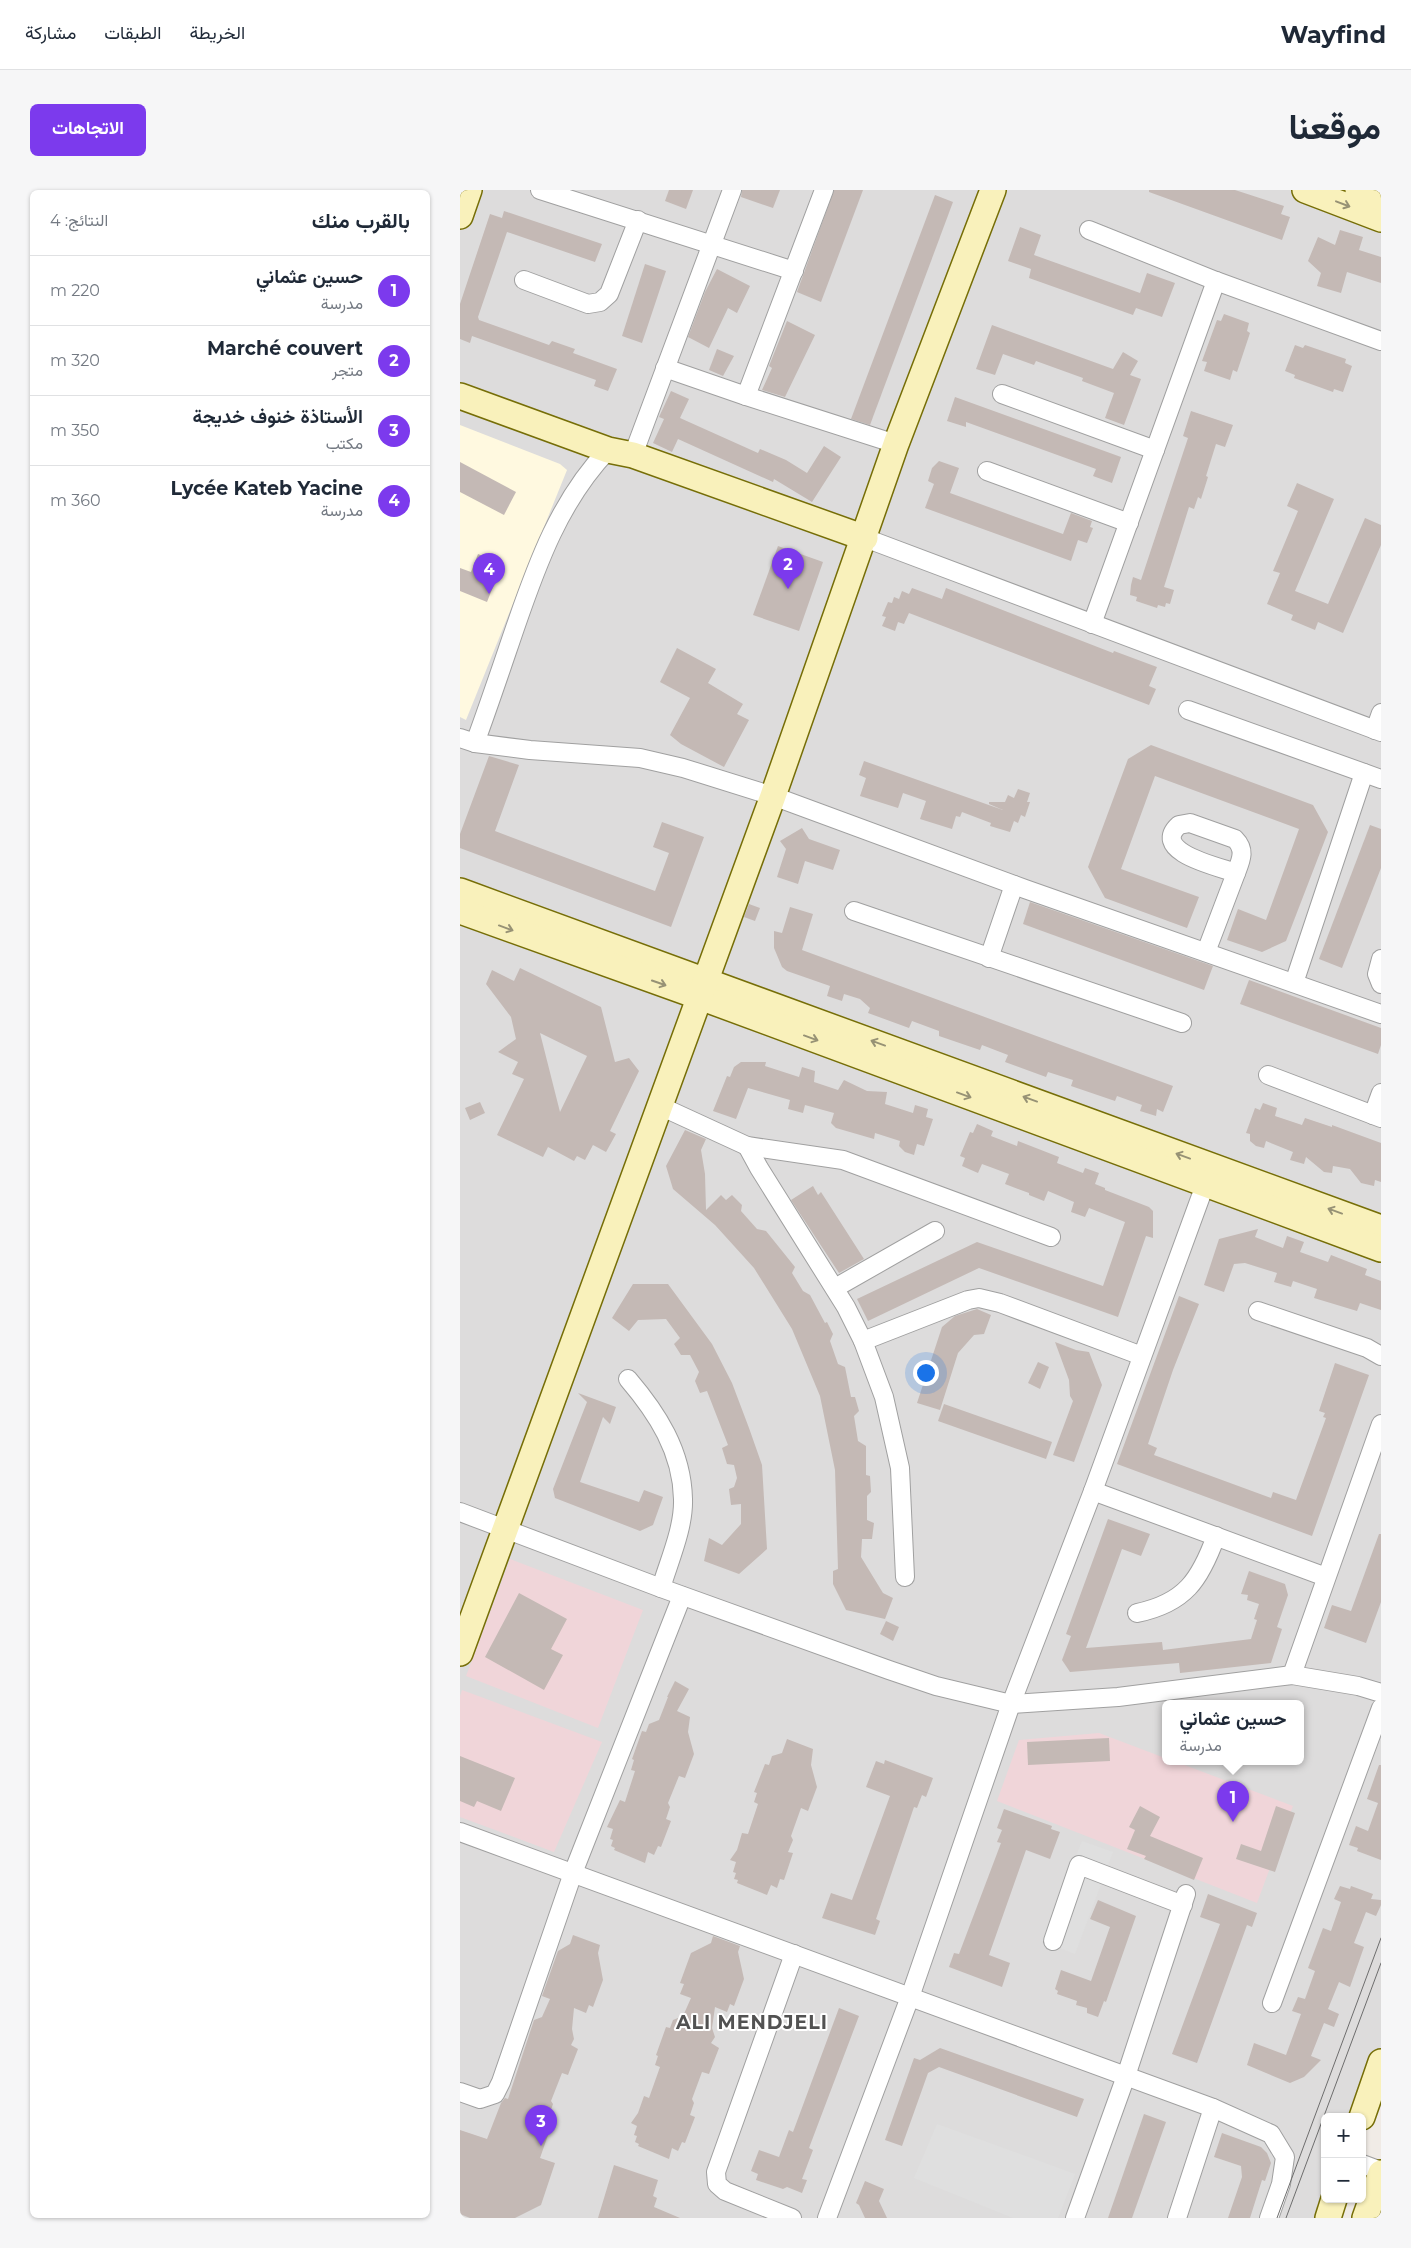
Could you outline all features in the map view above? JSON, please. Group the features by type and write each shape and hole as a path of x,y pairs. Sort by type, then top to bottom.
{"street":[{"path":"460,216 470,190"},
{"path":"540,190 794,271"},
{"path":"633,455 732,190"},
{"path":"746,396 824,190"},
{"path":"460,1653 504,1528 773,796 865,538 896,444 992,190"},
{"path":"1305,190 1381,219"},
{"path":"1358,190 1381,198"},
{"path":"524,280 588,304 600,302 609,294 638,220"},
{"path":"1089,230 1216,281 1381,341"},
{"path":"1092,624 1216,281"},
{"path":"666,368 896,444"},
{"path":"1002,394 1155,450"},
{"path":"460,396 608,450 633,455 865,538 1378,731 1381,713"},
{"path":"608,450 588,470 569,498 537,566 468,741 561,753 640,758 684,768 773,796 1014,885 1381,1014"},
{"path":"987,472 1129,523"},
{"path":"1188,710 1381,779"},
{"path":"1294,983 1364,773"},
{"path":"1206,952 1236,873"},
{"path":"989,958 1014,885"},
{"path":"460,890 703,988 1208,1175 1381,1249"},
{"path":"460,911 703,988"},
{"path":"854,911 1182,1024"},
{"path":"1381,959 1377,974 1381,984"},
{"path":"1268,1074 1377,1116 1381,1093"},
{"path":"660,1106 747,1146 843,1160 1051,1237"},
{"path":"747,1146 763,1175 835,1288 863,1341 884,1397 900,1468 905,1577"},
{"path":"1208,1175 1381,1228"},
{"path":"827,2218 910,1996 1011,1704 1093,1491 1208,1175"},
{"path":"835,1288 935,1231"},
{"path":"863,1341 958,1303 979,1298 1000,1302 1142,1356"},
{"path":"1258,1311 1367,1348 1381,1356"},
{"path":"628,1378 660,1421 671,1443 679,1470 684,1500 680,1526 660,1588"},
{"path":"1292,1675 1381,1424"},
{"path":"1093,1491 1326,1577"},
{"path":"460,1512 660,1588 936,1686 1011,1704 1118,1698 1292,1675 1358,1686 1381,1693"},
{"path":"1137,1613 1154,1610 1171,1603 1185,1592 1197,1579 1216,1536"},
{"path":"460,2092 480,2099 495,2094 501,2082 573,1873 682,1596"},
{"path":"1272,2003 1381,1708"},
{"path":"460,1832 1214,2108 1271,2134 1285,2156 1281,2184 1269,2218"},
{"path":"1053,1941 1079,1865 1184,1899 1126,2076 1075,2218"},
{"path":"792,2218 725,2191 717,2184 716,2172 794,1954"},
{"path":"1363,2113 1381,2062"},
{"path":"1177,2218 1214,2108"},
{"path":"1365,2218 1381,2172 1366,2166"},
{"path":"1328,2218 1333,2203"}],"shaded area":[{"path":"460,190 1297,190 1381,221 1381,2062 1363,2113 1321,2113 1321,2203 1326,2203 1328,2218 460,2218"},
{"path":"460,425 560,464 567,470 466,720 460,717"},
{"path":"510,1559 643,1610 598,1728 466,1676"},
{"path":"462,1690 602,1742 554,1852 460,1817 460,1696"},
{"path":"1099,1733 1162,1757 1162,1765 1185,1765 1293,1806 1257,1903 997,1801 1019,1740"},
{"path":"1082,1841 1113,1852 1075,1954 1042,1941"},
{"path":"937,2124 1075,2174 1058,2218 1013,2218 914,2178"}],"building":[{"path":"669,190 693,190 686,209 665,201"},
{"path":"742,190 780,190 773,208 741,197"},
{"path":"834,190 863,190 821,302 797,292"},
{"path":"1149,190 1235,190 1284,206 1281,214 1290,217 1282,240 1149,192"},
{"path":"935,195 953,202 870,425 851,419"},
{"path":"504,211 602,244 595,262 507,232 478,317 479,320 549,345 552,341 575,349 573,353 617,369 608,391 594,386 596,380 472,336 470,343 460,339 460,304 490,214 502,218"},
{"path":"1020,227 1041,235 1034,255 1140,293 1147,273 1175,283 1162,317 1136,308 1133,315 1029,278 1031,269 1008,261"},
{"path":"1340,230 1363,237 1359,250 1381,257 1381,283 1347,272 1341,293 1317,286 1321,273 1308,261 1318,237 1335,245"},
{"path":"645,264 666,271 642,343 622,336"},
{"path":"717,269 750,286 737,313 728,308 709,348 688,337 705,292"},
{"path":"1224,314 1249,323 1247,331 1250,333 1237,372 1233,370 1230,380 1204,371 1207,362 1202,361 1217,320 1221,321"},
{"path":"787,321 815,335 785,397 762,390 772,368 769,366"},
{"path":"992,325 1113,369 1123,352 1138,361 1130,375 1141,379 1124,425 1105,418 1114,393 1082,381 1083,378 1036,361 1034,365 1003,354 995,375 976,369"},
{"path":"1295,345 1303,348 1305,345 1346,359 1345,363 1352,366 1343,392 1334,389 1333,392 1294,378 1295,375 1285,371"},
{"path":"717,349 734,356 723,376 709,370"},
{"path":"671,391 689,399 680,418 758,453 760,449 786,460 807,473 824,446 841,457 812,502 774,479 773,482 678,439 672,452 653,443 664,419 659,417"},
{"path":"955,397 1121,457 1112,483 1093,476 1096,469 966,422 966,427 947,421"},
{"path":"1191,411 1233,425 1225,447 1216,444 1201,499 1198,497 1194,509 1189,507 1164,587 1174,590 1170,604 1166,603 1165,607 1158,605 1157,608 1136,601 1137,597 1130,595 1131,585 1133,577 1141,580 1188,438 1183,436"},
{"path":"939,461 959,468 950,493 1063,534 1071,513 1092,521 1090,527 1093,528 1087,543 1078,540 1071,561 925,508 934,484 928,481 932,468"},
{"path":"460,462 516,492 504,515 460,492"},
{"path":"1297,483 1334,499 1295,591 1328,604 1365,518 1381,525 1381,545 1343,633 1318,622 1315,630 1291,620 1293,615 1267,604 1280,573 1273,571 1298,511 1287,506"},
{"path":"778,546 823,562 799,631 753,615"},
{"path":"478,554 502,564 487,602 460,591 460,568 471,572"},
{"path":"912,588 942,599 946,588 1113,653 1114,651 1157,667 1149,686 1156,689 1149,705 909,613 904,624 898,622 895,631 882,626 886,617 882,616 888,602 892,603 894,597 899,599 902,591 909,594"},
{"path":"677,648 716,669 708,683 743,704 737,714 749,720 724,767 681,744 670,735 690,698 660,682"},
{"path":"1151,745 1313,805 1328,832 1286,941 1262,952 1227,940 1238,909 1266,920 1299,829 1155,776 1121,869 1199,897 1187,928 1105,898 1088,867 1128,759"},
{"path":"489,756 519,765 495,831 655,891 669,853 653,847 662,822 704,837 671,927 460,848 460,834"},
{"path":"864,761 1003,810 989,804 989,802 1005,802 1008,795 1014,798 1018,789 1030,793 1027,802 1030,802 1025,817 1021,815 1018,823 1014,821 1010,832 990,826 991,823 962,812 960,817 956,816 952,829 920,819 926,801 903,793 898,808 860,796 866,778 859,775"},
{"path":"1370,825 1381,829 1381,868 1342,968 1319,959"},
{"path":"802,828 809,839 840,850 833,870 805,861 798,884 777,877 786,849 780,841"},
{"path":"1030,902 1213,966 1204,990 1023,924"},
{"path":"749,904 760,908 755,921 744,917"},
{"path":"790,907 813,914 802,950 1173,1086 1163,1112 1157,1109 1156,1116 1140,1111 1142,1105 1117,1096 1115,1101 1071,1086 1073,1080 1048,1072 1046,1077 1005,1062 1008,1055 982,1045 980,1050 939,1036 939,1031 912,1021 909,1028 868,1013 870,1008 860,999 844,994 842,1001 827,996 830,986 787,971 782,967 774,948 774,931 782,933"},
{"path":"520,968 601,1007 615,1062 629,1058 639,1071 610,1131 616,1134 606,1152 593,1145 585,1160 577,1156 574,1161 548,1147 543,1157 497,1135 524,1079 512,1074 518,1062 498,1052 516,1039 511,1017 486,984 492,970 514,981","holes":["540,1033 587,1056 560,1112"]},
{"path":"1249,980 1381,1028 1381,1045 1378,1054 1240,1004"},
{"path":"741,1062 766,1062 765,1066 799,1077 802,1067 815,1071 814,1082 838,1090 844,1080 867,1091 887,1092 885,1104 913,1113 915,1105 928,1109 926,1117 933,1119 924,1146 917,1144 914,1155 905,1152 899,1146 900,1141 875,1133 874,1139 836,1128 831,1123 834,1113 805,1105 803,1113 788,1109 790,1100 748,1088 736,1119 713,1111 727,1076 730,1077 734,1067"},
{"path":"480,1102 485,1113 470,1120 465,1108"},
{"path":"1263,1103 1277,1108 1275,1116 1302,1125 1305,1118 1332,1127 1332,1125 1381,1143 1381,1182 1375,1180 1374,1186 1361,1183 1350,1169 1333,1166 1332,1173 1324,1172 1306,1157 1304,1164 1290,1160 1293,1152 1266,1141 1264,1148 1256,1146 1250,1141 1250,1134 1246,1133 1255,1108 1260,1110"},
{"path":"977,1124 993,1131 991,1136 1017,1146 1018,1141 1059,1157 1057,1163 1083,1173 1085,1168 1099,1173 1095,1184 1105,1188 1105,1190 1149,1207 1153,1211 1153,1238 1146,1236 1118,1317 979,1268 868,1321 857,1299 977,1242 1103,1286 1125,1222 1089,1208 1085,1217 1071,1212 1074,1202 1048,1191 1044,1201 1029,1195 1029,1193 1005,1184 1009,1174 982,1164 978,1173 962,1166 965,1158 960,1156 970,1132 973,1133"},
{"path":"685,1130 706,1139 701,1150 705,1174 706,1210 721,1195 726,1200 732,1195 742,1205 741,1211 757,1229 766,1231 795,1267 792,1273 803,1291 810,1295 833,1334 830,1341 838,1364 845,1367 851,1397 855,1397 859,1411 854,1416 858,1441 866,1446 866,1475 870,1476 871,1492 867,1496 867,1520 874,1523 872,1539 862,1539 861,1557 883,1593 893,1598 885,1619 846,1610 833,1584 833,1571 838,1569 835,1470 820,1396 792,1329 754,1268 715,1225 673,1189 666,1166"},
{"path":"813,1186 818,1195 821,1192 864,1259 839,1273 791,1200"},
{"path":"1258,1229 1255,1237 1283,1248 1287,1236 1304,1242 1300,1252 1328,1262 1331,1255 1367,1269 1365,1275 1381,1281 1381,1310 1360,1303 1357,1311 1314,1298 1317,1289 1293,1281 1291,1287 1274,1282 1277,1273 1245,1263 1234,1264 1224,1292 1204,1285 1219,1239"},
{"path":"633,1284 668,1284 712,1344 732,1383 749,1428 762,1465 767,1549 739,1574 704,1561 709,1538 722,1545 741,1524 741,1504 731,1505 729,1489 734,1487 737,1478 734,1465 727,1464 722,1448 728,1445 707,1391 700,1393 695,1381 699,1372 690,1355 681,1355 674,1344 680,1338 666,1319 638,1320 629,1331 612,1318"},
{"path":"1179,1296 1199,1304 1173,1370 1148,1444 1157,1448 1154,1455 1271,1498 1273,1492 1296,1500 1326,1418 1323,1417 1325,1413 1319,1411 1335,1363 1369,1375 1312,1536 1117,1464"},
{"path":"977,1309 991,1315 984,1334 974,1335 958,1353 940,1410 917,1403 942,1327 955,1316"},
{"path":"1055,1342 1076,1350 1089,1352 1102,1385 1074,1462 1053,1455 1073,1401 1070,1396 1069,1380"},
{"path":"1038,1362 1049,1367 1040,1389 1028,1383"},
{"path":"578,1393 616,1407 610,1424 603,1417 580,1482 639,1502 644,1490 663,1497 653,1525 640,1531 555,1498 553,1489 587,1402"},
{"path":"944,1404 1052,1442 1046,1459 938,1421"},
{"path":"1108,1519 1150,1534 1141,1556 1122,1549 1086,1648 1162,1642 1163,1650 1251,1639 1257,1620 1254,1619 1259,1604 1247,1600 1248,1595 1241,1594 1249,1571 1285,1584 1288,1595 1277,1627 1282,1629 1271,1663 1180,1673 1179,1663 1070,1672 1062,1660 1071,1636 1066,1634"},
{"path":"1379,1534 1381,1534 1381,1602 1366,1643 1324,1628 1332,1605 1351,1611"},
{"path":"519,1593 567,1619 551,1649 563,1655 544,1690 485,1657"},
{"path":"886,1621 899,1627 893,1641 880,1634"},
{"path":"675,1681 689,1689 677,1711 690,1717 688,1732 694,1754 685,1778 679,1776 668,1803 670,1807 666,1819 671,1821 661,1847 658,1846 654,1855 648,1852 645,1863 614,1850 615,1848 611,1846 613,1840 610,1839 613,1829 607,1827 620,1800 625,1802 635,1771 631,1770 634,1760 632,1759 642,1731 646,1732 649,1724 659,1720"},
{"path":"1109,1738 1110,1761 1028,1765 1027,1742"},
{"path":"787,1739 813,1749 811,1765 817,1787 808,1811 801,1808 791,1836 793,1840 788,1852 793,1853 784,1880 780,1879 777,1888 771,1885 767,1895 737,1883 738,1880 734,1879 736,1873 733,1872 736,1862 730,1860 737,1850 742,1833 748,1834 758,1804 754,1802 757,1793 754,1792 765,1764 769,1765 772,1756 782,1753"},
{"path":"460,1756 515,1778 501,1811 477,1801 474,1807 460,1801"},
{"path":"885,1760 933,1778 926,1797 922,1795 917,1808 914,1807 876,1919 880,1921 875,1935 822,1918 831,1893 852,1900 890,1796 866,1787 876,1761 884,1764"},
{"path":"1379,1765 1381,1765 1381,1860 1357,1851 1358,1848 1349,1845 1356,1826 1368,1831 1378,1803 1367,1799"},
{"path":"1140,1806 1160,1817 1150,1836 1203,1858 1194,1880 1144,1859 1146,1856 1127,1849 1135,1830 1129,1827"},
{"path":"1276,1806 1295,1813 1275,1872 1236,1859 1241,1844 1261,1851"},
{"path":"1004,1809 1052,1826 1051,1829 1060,1832 1050,1859 1026,1850 989,1955 1010,1963 1002,1987 949,1967 954,1953 959,1954 1001,1843 997,1842 1002,1830 997,1828"},
{"path":"1340,1886 1350,1889 1351,1886 1373,1894 1371,1899 1381,1900 1381,1905 1376,1916 1366,1912 1354,1943 1364,1947 1350,1987 1339,1982 1328,2009 1339,2014 1334,2027 1324,2023 1311,2056 1321,2060 1304,2077 1290,2083 1247,2065 1254,2043 1286,2055 1301,2014 1292,2011 1298,1997 1305,1999 1315,1971 1308,1968 1323,1928 1331,1931 1341,1902 1334,1899"},
{"path":"1208,1894 1257,1913 1252,1927 1247,1925 1197,2063 1172,2054 1220,1924 1200,1917"},
{"path":"1098,1900 1136,1916 1106,2002 1104,2001 1098,2017 1087,2013 1087,2008 1076,2005 1077,2001 1057,1994 1058,1991 1055,1989 1061,1970 1091,1981 1110,1927 1090,1919"},
{"path":"573,1935 600,1945 598,1953 603,1980 593,2007 589,2005 586,2013 574,2008 572,2029 574,2039 571,2045 578,2049 568,2075 562,2073 551,2101 553,2104 549,2116 554,2118 540,2158 555,2163 541,2205 515,2218 470,2218 460,2214 460,2130 487,2139 501,2103 505,2098 508,2099 534,2020 542,2017 550,1999 542,1996 558,1951 570,1944"},
{"path":"713,1936 740,1946 738,1952 744,1979 734,2006 730,2004 727,2012 715,2007 712,2028 715,2037 711,2043 719,2048 709,2074 702,2072 692,2099 694,2103 690,2115 695,2117 685,2143 682,2142 678,2151 672,2148 669,2159 638,2146 639,2144 635,2142 637,2136 634,2135 637,2126 631,2123 638,2113 644,2096 649,2098 660,2067 655,2065 658,2056 656,2055 666,2027 670,2028 673,2020 683,2016 691,1998 680,1994 684,1984 680,1983 691,1953 711,1943"},
{"path":"839,2008 859,2016 809,2148 813,2150 802,2179 807,2180 802,2193 787,2187 783,2189 756,2180 758,2174 751,2171 759,2150 779,2157 789,2130 793,2132"},
{"path":"940,2048 1084,2099 1077,2117 939,2067 928,2073 902,2146 885,2140 914,2058 920,2060"},
{"path":"1144,2114 1166,2122 1132,2218 1108,2218"},
{"path":"1222,2133 1261,2147 1267,2153 1271,2163 1265,2181 1262,2180 1250,2218 1228,2218 1242,2177 1241,2166 1214,2157"},
{"path":"614,2165 658,2180 653,2196 657,2198 654,2207 680,2218 598,2218"},
{"path":"865,2181 884,2189 879,2201 887,2218 865,2218 859,2205 856,2203"}],"tram line":[{"path":"1277,2218 1381,1938"},
{"path":"1286,2218 1381,1963"}],"place":[{"name":"Marché couvert","path":"788,589"},
{"name":"Lycée Kateb Yacine","path":"489,594"},
{"name":"حسين عثماني","path":"1233,1822"},
{"name":"الأستاذة خنوف خديجة","path":"541,2146"}],"district":[{"name":"ALI MENDJELI","path":"752,2022"}]}
